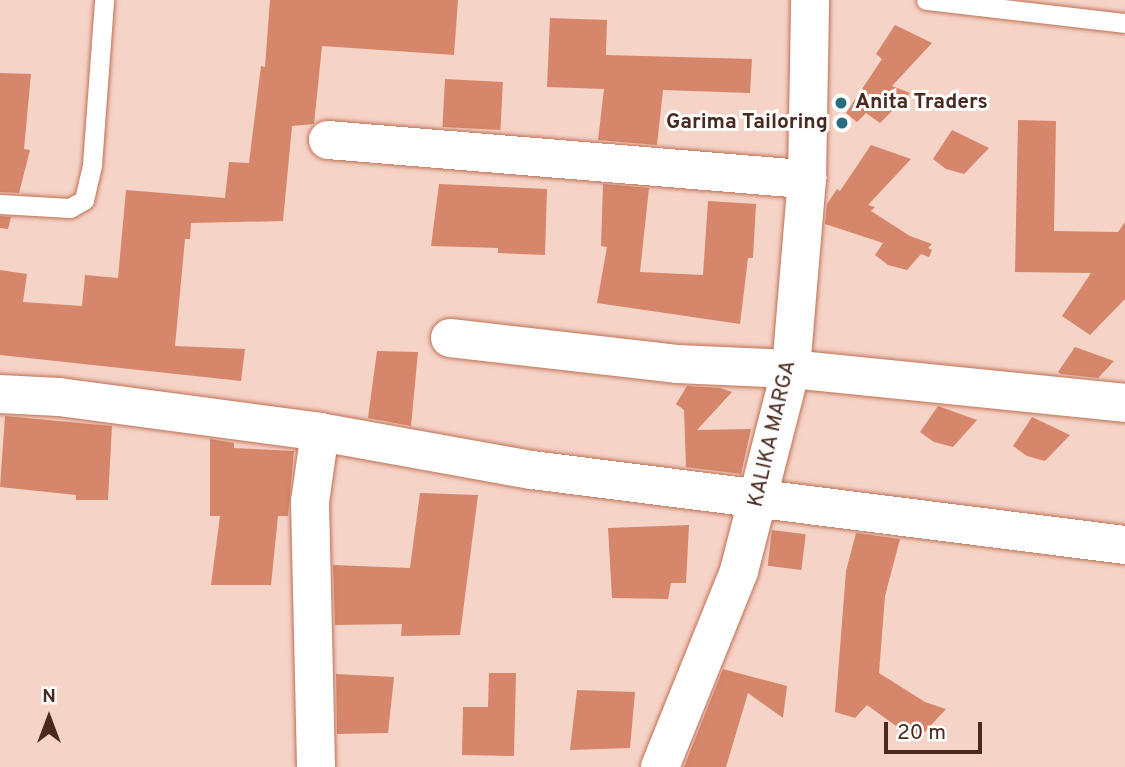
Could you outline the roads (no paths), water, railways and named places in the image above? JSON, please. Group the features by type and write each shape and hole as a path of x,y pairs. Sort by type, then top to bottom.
{"street":[{"name":"KALIKA MARGA","path":"660,767 739,571 791,369 807,179 810,0"},
{"path":"328,140 807,179"},
{"path":"450,338 677,364 791,369 1125,403"},
{"path":"0,394 59,397 320,432 532,470 1125,545"},
{"path":"316,766 310,502 320,432"}],"lane":[{"path":"0,204 70,208 84,200 92,165 104,0"},
{"path":"926,0 1125,23"}],"place":[{"name":"Anita Traders","path":"841,103"},
{"name":"Garima Tailoring","path":"842,123"}]}
